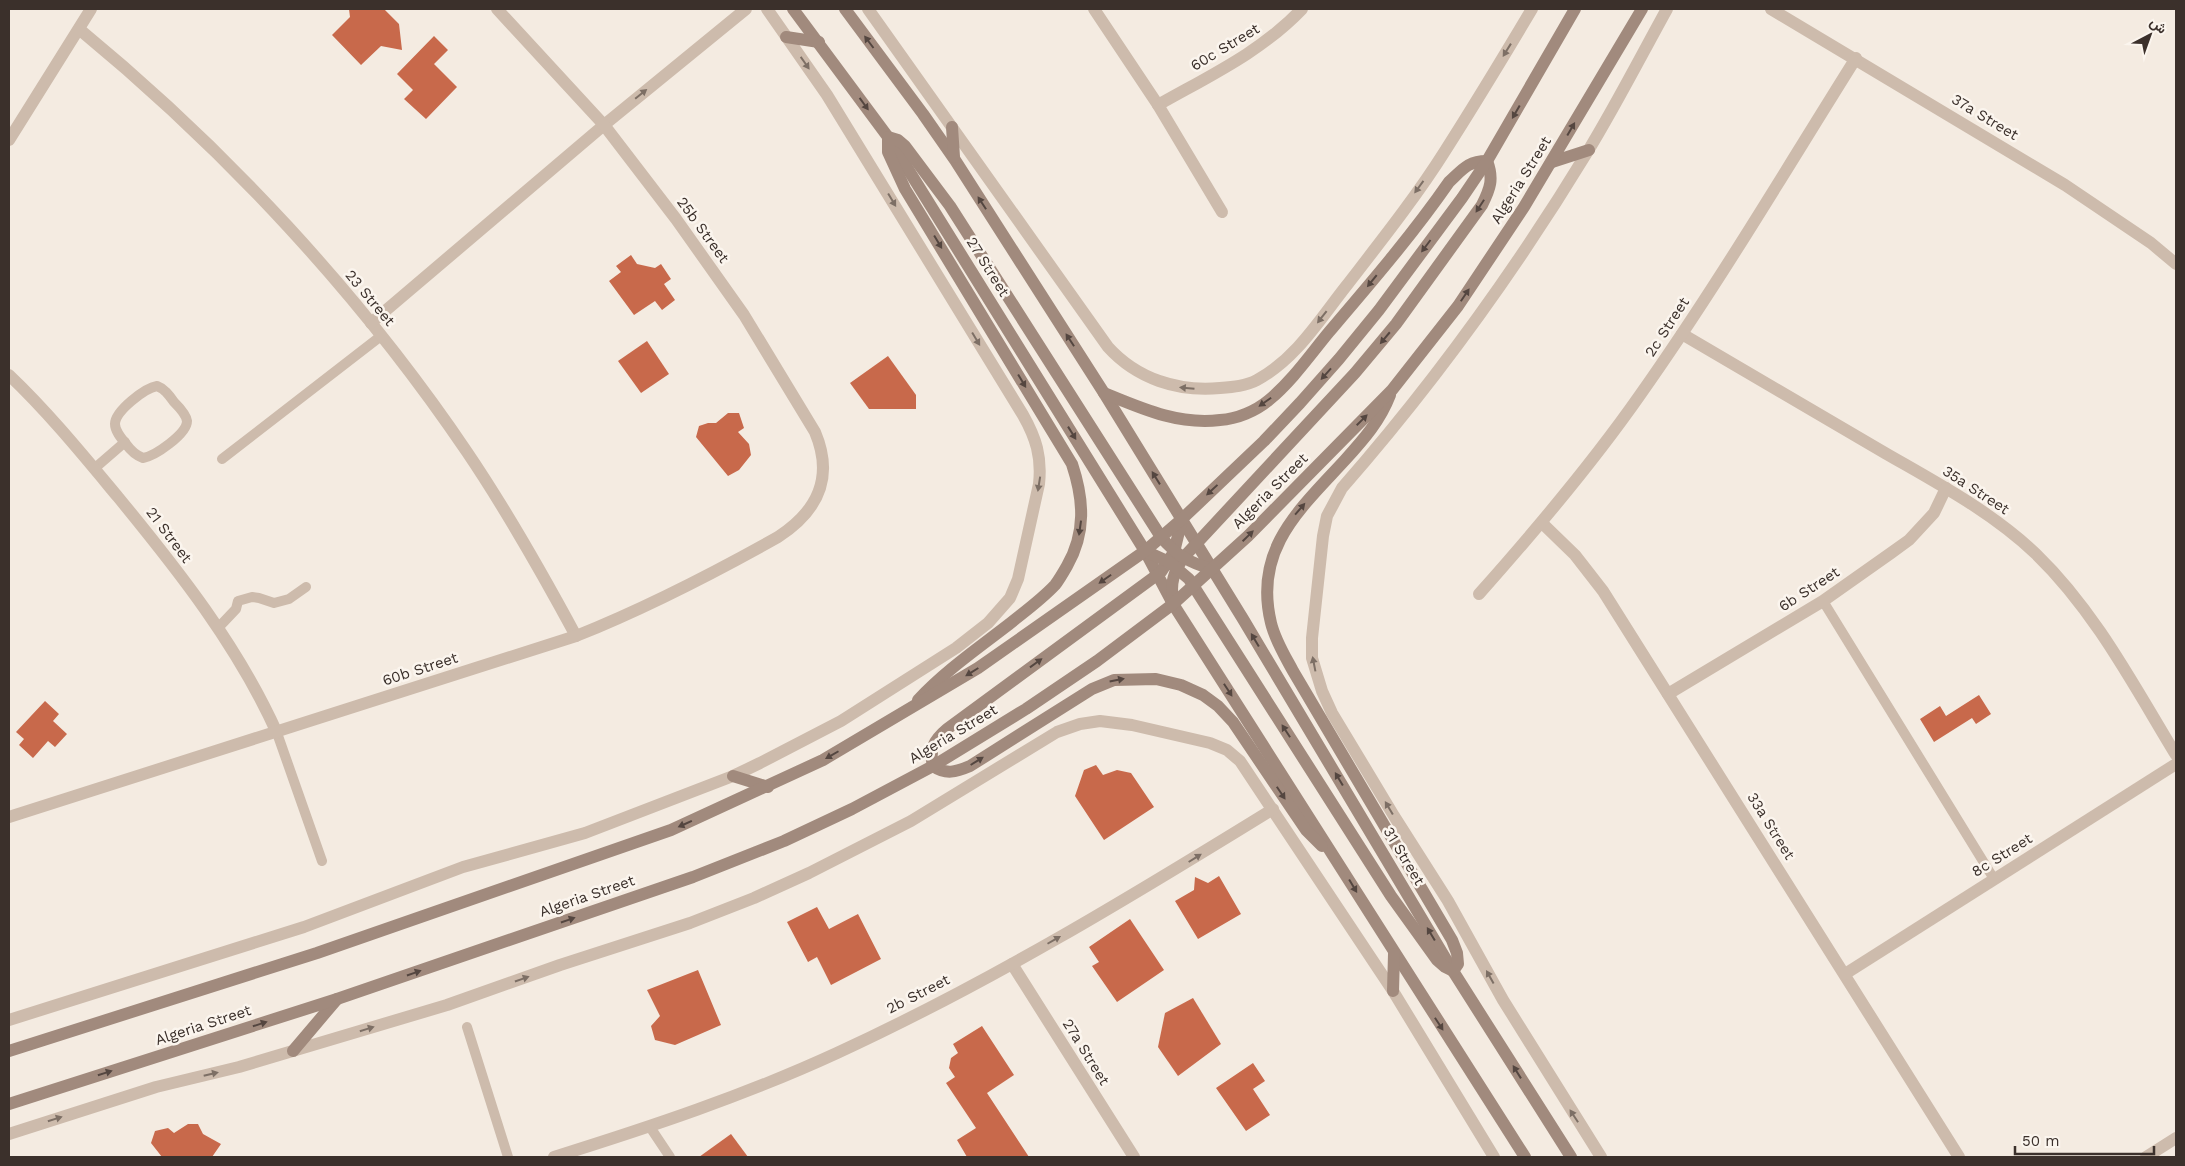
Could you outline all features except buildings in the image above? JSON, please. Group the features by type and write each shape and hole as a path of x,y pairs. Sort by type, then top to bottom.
{"main road":[{"name":"27 Street","path":"793,9 888,137 1145,551 1173,604"},
{"name":"27 Street","path":"845,9 955,160 1104,393 1196,542"},
{"path":"9,1051 317,953 671,830 768,787 823,760 978,668 1145,551 1182,519 1264,441 1339,359 1379,310 1488,161 1575,9"},
{"name":"Algeria Street","path":"9,1104 337,999 693,877 784,841 852,809 933,766 1026,709 1097,661 1194,586 1248,536 1392,390 1458,306 1552,162 1642,9"},
{"path":"786,37 819,42"},
{"path":"952,127 955,160"},
{"path":"905,713 936,680 1038,602 1056,584 1075,552 1081,530 1082,508 1079,486 1072,464 905,188 888,152 888,137 898,140 905,146 950,206 1391,896 1437,960 1445,967 1453,970 1458,964 1457,953 1452,940 1293,671 1271,624 1267,602 1268,573 1274,550 1281,535 1296,514 1376,425 1392,390"},
{"path":"1552,162 1589,150"},
{"path":"1104,393 1162,416 1186,421 1221,420 1246,414 1268,401 1358,299 1450,182 1464,167 1474,161 1488,161"},
{"path":"1334,856 1306,830 1233,722 1218,706 1203,695 1181,685 1156,679 1114,680 1092,689 970,766 959,770 950,772 939,770 933,766 930,755 931,750 940,735 1176,560 1196,542 1314,419 1396,324 1482,205 1488,192 1492,174 1488,161"},
{"path":"1182,519 1172,581 1173,604 1334,856 1394,954 1525,1157"},
{"name":"31 Street","path":"1196,542 1453,970 1571,1157"},
{"path":"1145,551 1212,569"},
{"path":"733,776 768,787"},
{"path":"1394,954 1394,991"},
{"path":"293,1051 337,999"}],"street":[{"path":"9,140 91,9"},
{"name":"25b Street","path":"498,9 604,125 676,219 744,315 815,432 821,446 824,466 821,484 815,500"},
{"path":"371,323 604,125 746,9"},
{"path":"9,1020 304,926 463,867 585,834 733,776 841,721 956,648 988,623 1010,598 1018,579 1039,484 1040,470 1037,442 1023,415 827,95 767,9"},
{"path":"868,9 1108,347 1122,362 1138,372 1181,388 1207,390 1237,387 1255,381 1279,366 1305,339 1376,247 1444,152 1532,9"},
{"path":"1094,9 1158,105 1222,212"},
{"name":"60c Street","path":"1158,105 1247,56 1267,42 1302,9"},
{"path":"1600,1157 1508,1008 1448,901 1332,713 1322,691 1312,658 1312,638 1323,536 1327,516 1334,501 1342,488 1424,390 1473,325 1516,263 1589,150 1667,9"},
{"name":"37a Street","path":"1771,9 1856,58 2065,185 2151,243 2176,264"},
{"name":"23 Street","path":"78,29 132,73 197,135 317,260 371,323 430,400 500,504 576,636"},
{"name":"2c Street","path":"1479,594 1542,523 1596,456 1682,334 1856,58"},
{"name":"35a Street","path":"1682,334 1946,488 1996,520 2035,553 2071,591 2101,632 2176,755"},
{"name":"21 Street","path":"9,374 27,391 95,468 150,535 218,628 248,674 277,733"},
{"name":"6b Street","path":"1668,694 1823,601 1909,540 1934,513 1946,488"},
{"name":"60b Street","path":"9,817 576,636 675,593 769,542 793,527 806,515 815,500"},
{"name":"33a Street","path":"1542,523 1575,555 1594,578 1959,1157"},
{"path":"9,1134 156,1087 239,1067 447,1005 560,965 690,923 754,898 911,821 1057,732 1080,724 1100,721 1132,725 1210,743 1227,750 1240,761 1394,991 1494,1157"},
{"name":"8c Street","path":"1844,974 2176,764"},
{"name":"2b Street","path":"554,1157 650,1127 836,1054 1012,964 1139,892 1273,810"},
{"name":"27a Street","path":"1012,964 1131,1156"},
{"path":"2146,1157 2176,1138"}],"lane":[{"path":"222,459 381,336"},
{"path":"150,387 163,388 186,418 185,429 150,457 137,456 124,442 115,426 118,414 150,387"},
{"path":"95,468 124,442"},
{"path":"218,628 236,609 238,602 252,597 274,603 289,599 306,588"},
{"path":"1823,601 1994,879"},
{"path":"277,733 322,861"},
{"path":"467,1027 508,1157"},
{"path":"650,1127 670,1157"}]}
